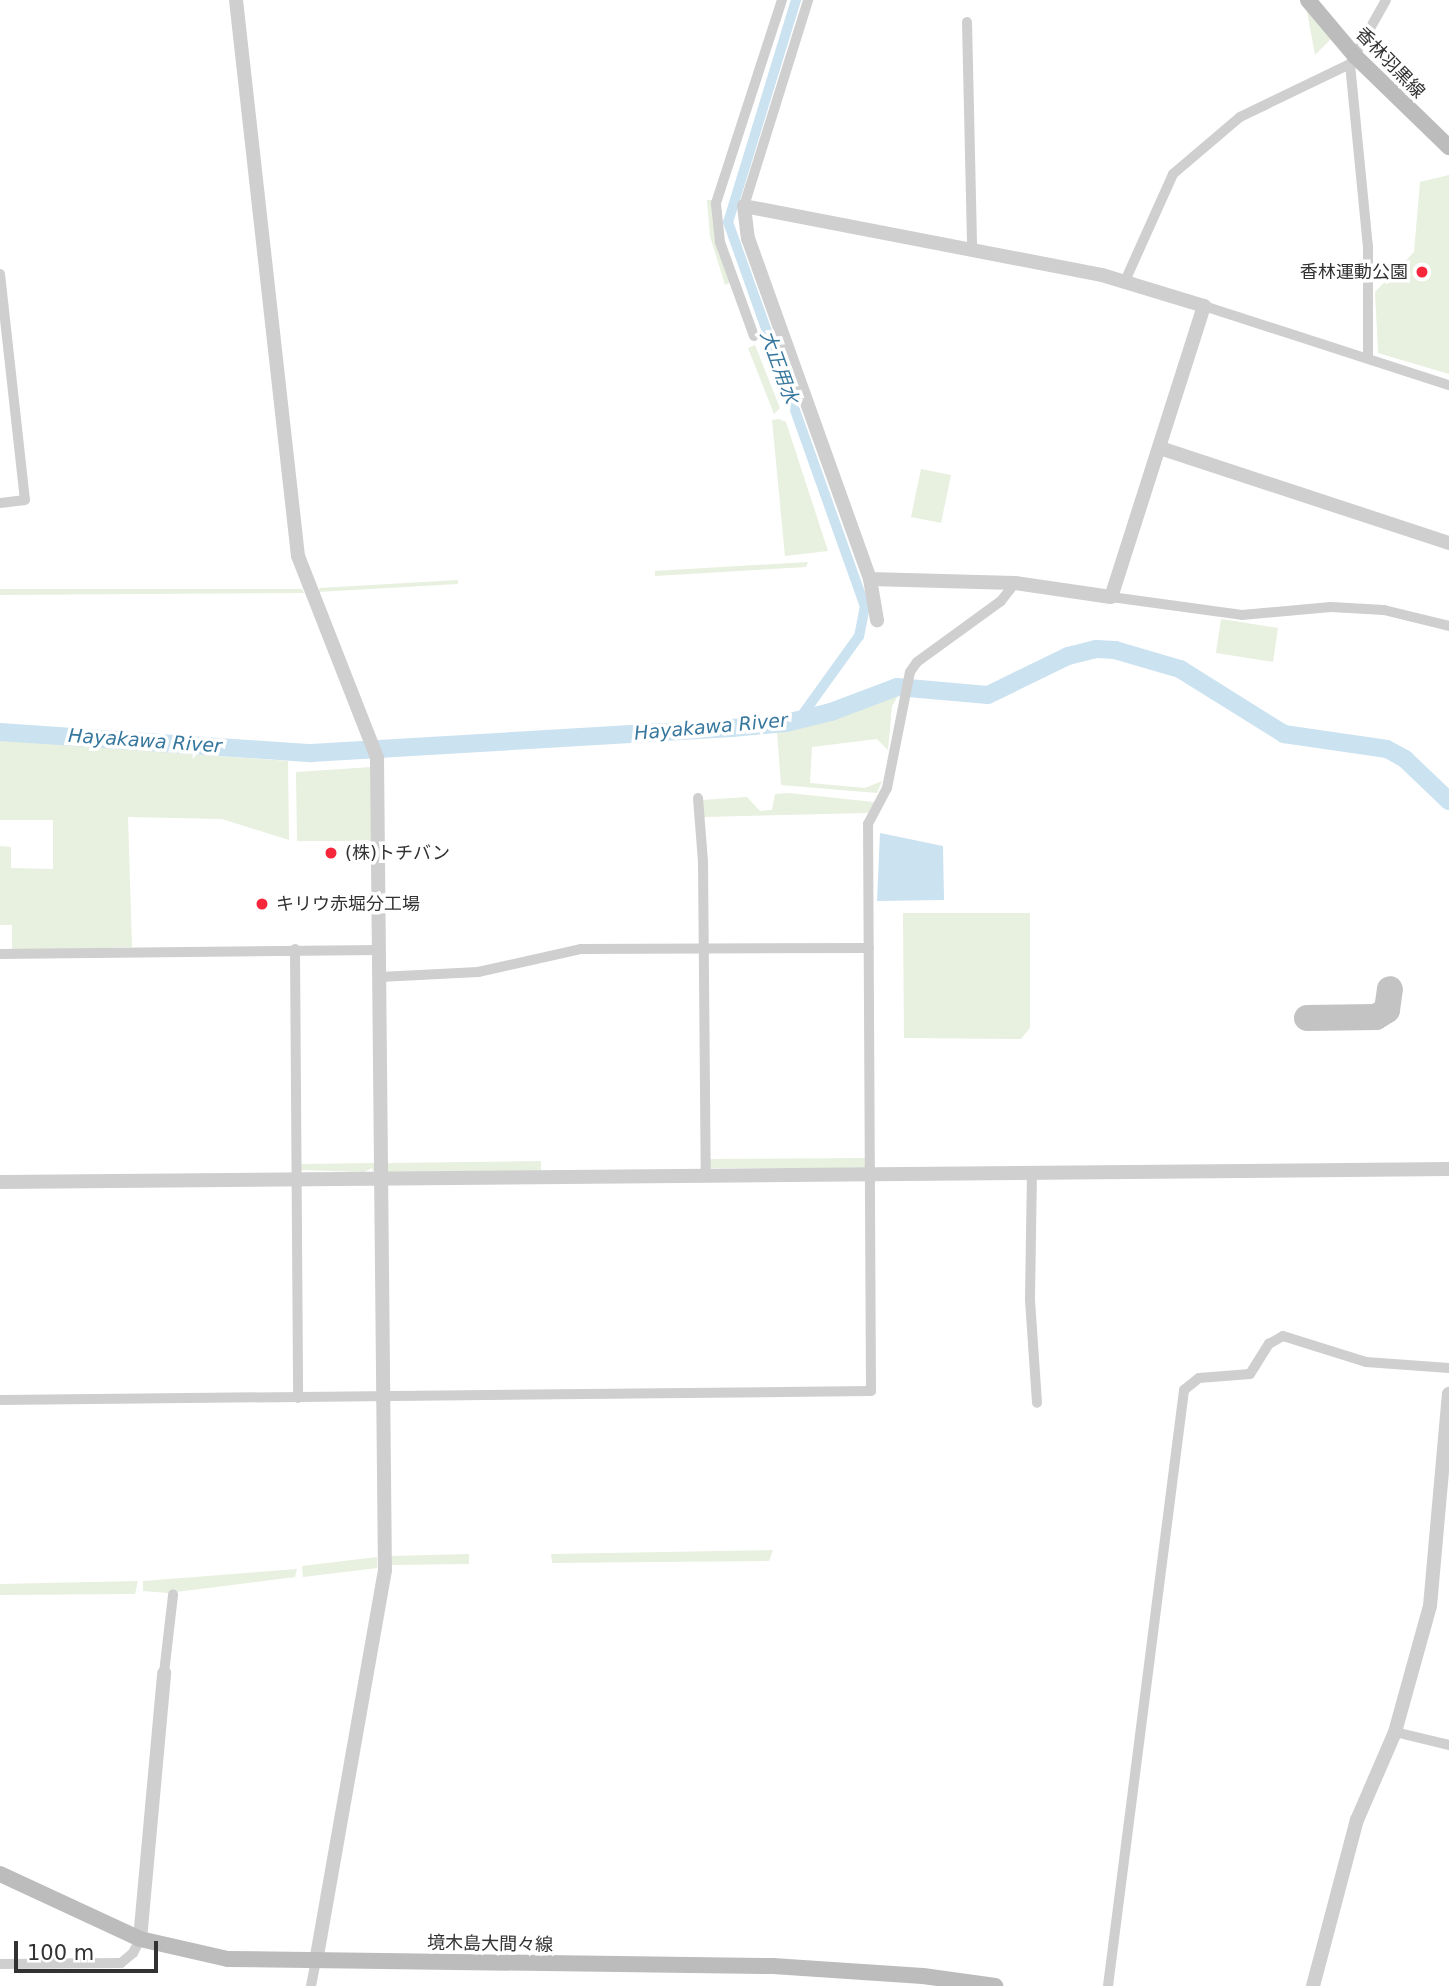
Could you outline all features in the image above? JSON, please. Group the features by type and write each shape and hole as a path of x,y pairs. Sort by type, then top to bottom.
{"main road":[{"name":"香林羽黒線","path":"1308,0 1353,60 1449,147"},
{"name":"境木島大間々線","path":"0,1874 140,1939 228,1959 761,1965 995,1986"}],"street":[{"path":"236,0 298,556 372,736 377,758 384,1582 312,1986"},
{"path":"754,336 720,242 716,203 782,0"},
{"path":"808,0 744,206 748,239 870,579 877,620"},
{"path":"1368,358 1367,237 1353,60 1386,0"},
{"path":"967,22 972,251"},
{"path":"1125,281 1166,184 1184,163 1252,110 1353,60"},
{"path":"744,206 1125,281 1449,385"},
{"path":"0,274 25,500 0,503"},
{"path":"1111,597 1204,306"},
{"path":"1160,448 1449,543"},
{"path":"870,579 1016,583 1242,615 1331,607 1384,610 1449,626"},
{"path":"0,1400 871,1391 868,824 887,788 910,672 917,662 1001,601 1016,583"},
{"path":"698,797 706,1175"},
{"path":"380,977 497,969 582,949 869,948"},
{"path":"295,949 298,1398"},
{"path":"0,954 380,950"},
{"path":"0,1182 1449,1169"},
{"path":"1032,1171 1030,1300 1037,1403"},
{"path":"1108,1986 1184,1390 1199,1378 1250,1374 1269,1344 1283,1336 1366,1362 1449,1368"},
{"path":"1313,1986 1357,1820 1395,1732 1430,1606 1449,1394"},
{"path":"0,1964 121,1963 140,1939 173,1595"},
{"path":"1395,1732 1449,1745"}],"green space":[{"path":"1306,6 1331,39 1315,55"},
{"name":"香林運動公園","path":"1449,175 1449,374 1378,353 1375,292 1414,252 1420,182"},
{"path":"707,200 712,200 732,282 725,285 710,236"},
{"path":"755,345 780,408 774,414 748,348"},
{"path":"772,420 786,422 828,551 785,556"},
{"path":"921,469 951,475 941,523 911,517"},
{"path":"808,562 806,567 655,576 655,571"},
{"path":"458,580 458,584 317,592 320,588"},
{"path":"0,589 302,589 304,593 0,595"},
{"path":"1221,619 1278,628 1273,662 1216,653"},
{"path":"899,694 892,706 888,750 877,739 812,747 810,783 865,788 882,781 877,793 781,785 777,732 833,719"},
{"path":"0,740 288,761 289,840 222,819 128,817 132,947 12,951 12,925 0,925 0,846 11,847 11,868 53,869 53,820 0,820"},
{"path":"372,767 374,841 297,841 296,772"},
{"path":"789,793 874,802 868,813 703,817 702,800 747,797 760,811 772,810 775,794"},
{"path":"903,913 1030,913 1030,1028 1021,1039 904,1038"},
{"path":"865,1158 865,1168 708,1168 708,1159"},
{"path":"541,1161 541,1172 387,1172 387,1163"},
{"path":"377,1163 373,1172 372,1168 364,1172 300,1170 300,1164"},
{"path":"773,1550 769,1561 552,1563 551,1554"},
{"path":"469,1554 469,1564 390,1565 390,1556"},
{"path":"377,1557 377,1568 303,1577 302,1566"},
{"path":"297,1569 295,1577 168,1593 143,1591 143,1581"},
{"path":"138,1581 135,1594 0,1595 0,1584"}],"water":[{"path":"880,833 943,846 944,900 877,901"}],"waterway":[{"name":"大正用水","path":"796,0 728,222 865,606 859,636 800,718"},
{"name":"Hayakawa River","path":"0,732 311,753 732,728 786,723 831,712 897,687 988,695 1068,656 1096,649 1115,650 1180,669 1284,734 1387,749 1405,759 1449,801"}],"taxiway":[{"path":"1307,1018 1376,1017 1387,1010 1390,989"}],"place":[{"name":"香林運動公園","path":"1422,272"},
{"name":"(株)トチバン","path":"331,853"},
{"name":"キリウ赤堀分工場","path":"262,904"}]}
